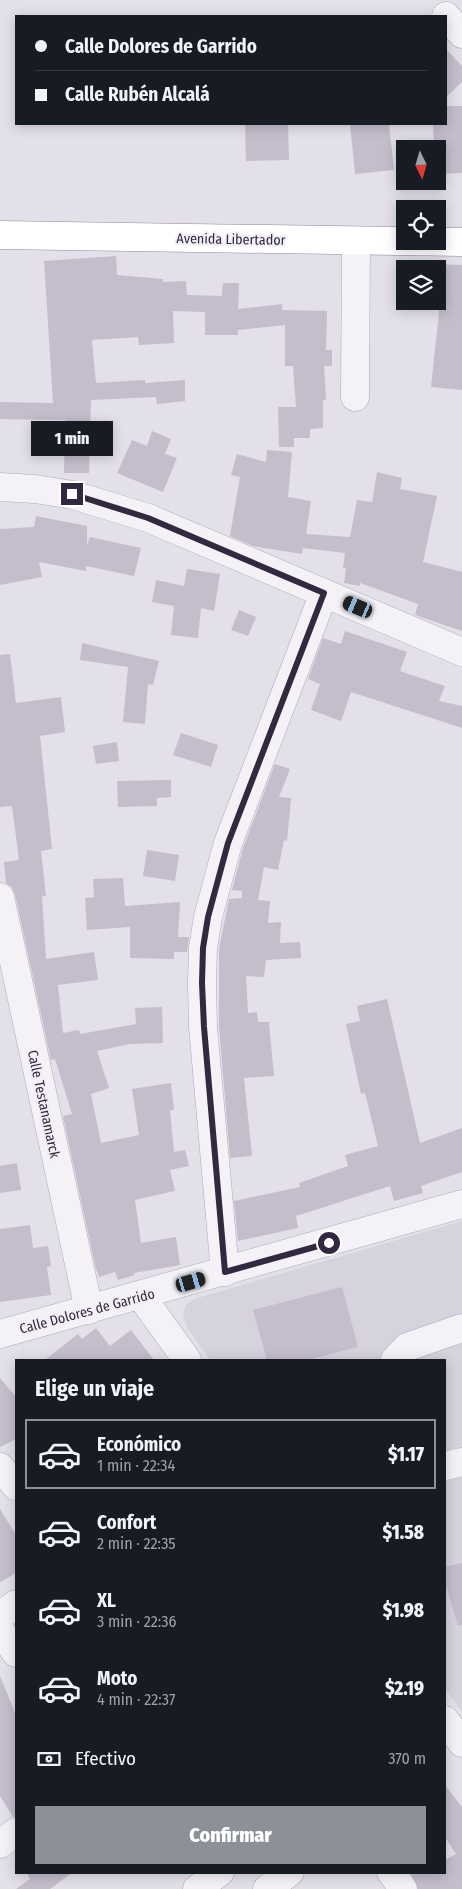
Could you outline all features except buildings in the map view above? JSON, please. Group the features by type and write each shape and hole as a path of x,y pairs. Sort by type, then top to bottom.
{"highway":[{"name":"Avenida Libertador","path":"0,235 462,242"}],"street":[{"path":"432,0 445,15"},
{"path":"447,17 462,34"},
{"path":"355,397 356,241"},
{"path":"0,488 35,489 72,494 148,518 462,652"},
{"path":"225,1272 204,1027 202,983 204,940 212,898 228,843 324,593"},
{"name":"Calle Testanamarck","path":"0,897 89,1310"},
{"name":"Calle Dolores de Garrido","path":"0,1334 141,1296 462,1204"},
{"path":"141,1296 186,1359"},
{"path":"396,1359 407,1347 462,1328"},
{"path":"446,1466 462,1462"},
{"path":"0,1467 15,1485"},
{"path":"0,1616 15,1605"},
{"path":"0,1630 15,1652"},
{"path":"446,1721 462,1743"},
{"path":"0,1844 15,1833"},
{"path":"197,1889 217,1874"},
{"path":"255,1874 266,1889 287,1874"},
{"path":"392,1874 403,1889"}],"shaded area":[{"path":"462,1221 462,1712 446,1689 446,1359 209,1359 188,1329 183,1314 186,1305 194,1299"}],"route":[{"path":"72,494 148,518 324,593 228,843 208,917 203,948 202,983 225,1272 329,1243"}]}
